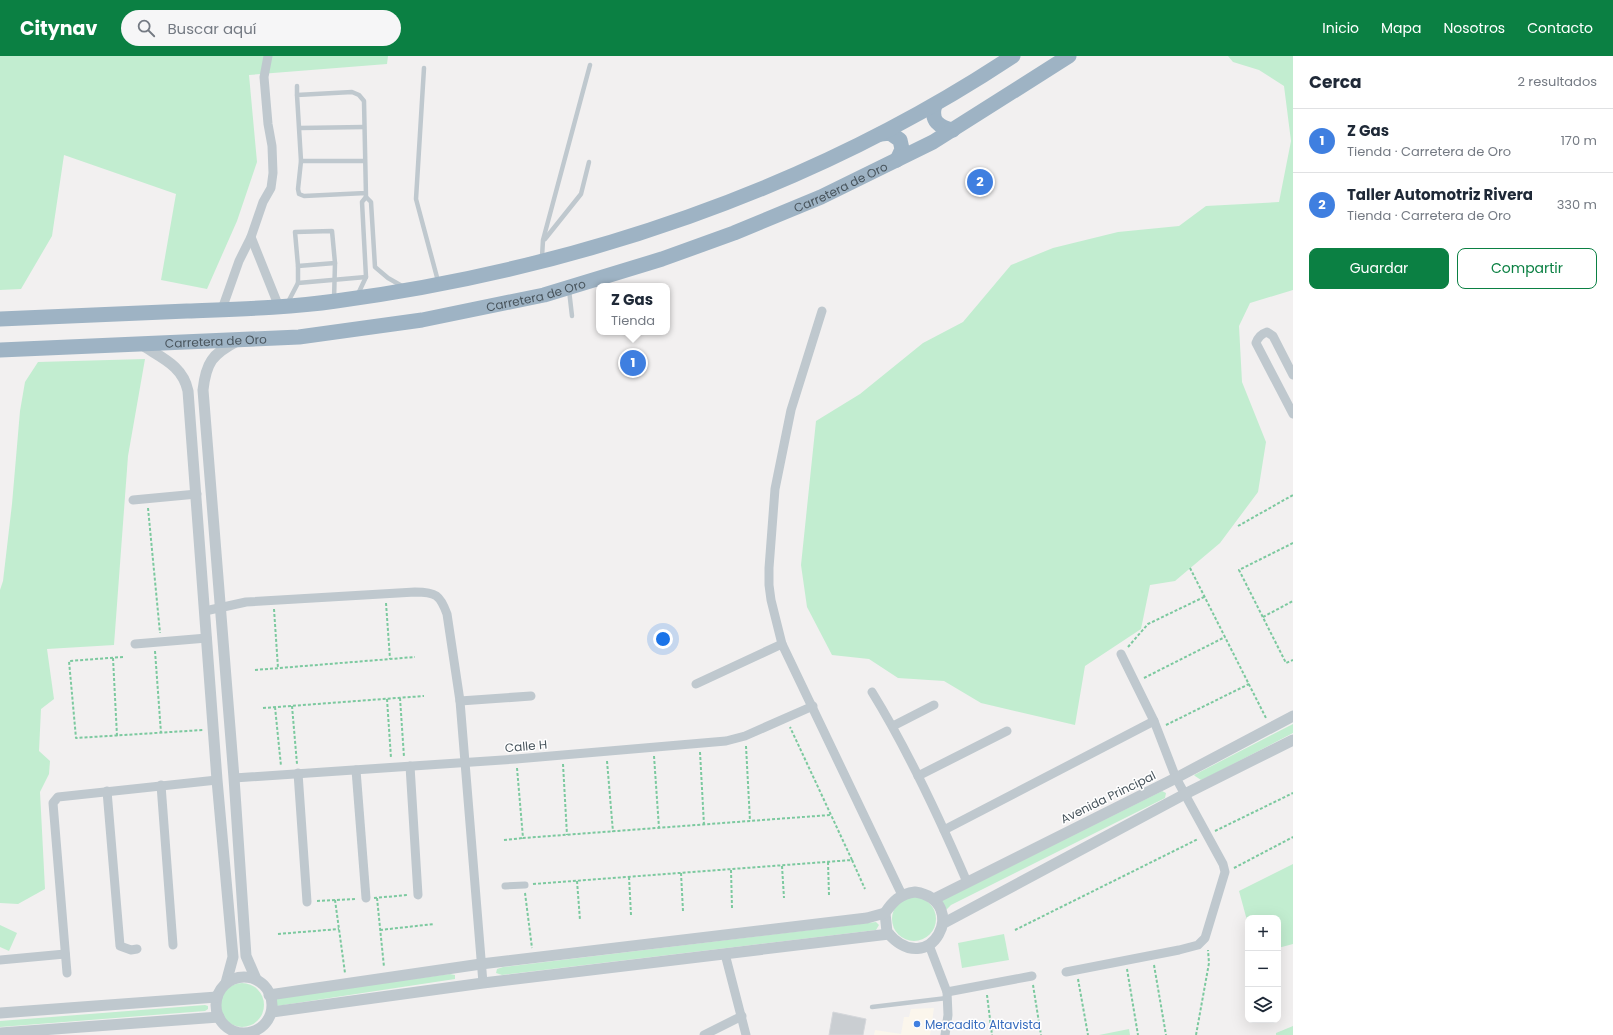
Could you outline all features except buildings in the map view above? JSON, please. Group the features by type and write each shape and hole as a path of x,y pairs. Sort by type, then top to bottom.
{"highway":[{"path":"0,319 222,310 334,301 439,285 542,261 648,231 732,200 812,167 881,134 935,105 1013,56"},
{"name":"Carretera de Oro","path":"0,350 237,341 299,337 422,320 544,295 662,259 734,233 821,197 897,160 953,130 1069,56"},
{"path":"935,105 934,117 936,123 944,128 953,130"},
{"path":"881,134 890,133 900,140 902,149 897,160"}],"street":[{"path":"222,310 239,261 251,236 263,202 271,188 273,173 272,146 268,124 264,77 268,56"},
{"path":"251,236 282,306"},
{"path":"822,311 791,410 775,489 769,568 771,600 782,644 813,706 902,895"},
{"path":"1293,375 1272,336 1267,332 1262,334 1256,343 1289,396 1293,414"},
{"path":"0,1033 226,1026 242,1032 255,1032 264,1024 272,1012 269,994 264,986 256,979 246,956 234,778 202,390 204,374 210,360 221,349 237,341"},
{"path":"142,345 174,365 186,382 198,494 205,611 215,730 217,780 233,957 226,983"},
{"path":"133,500 198,494"},
{"path":"205,611 220,609 246,602 273,600 428,592 437,595 447,614 460,701 483,983"},
{"path":"135,644 207,638"},
{"path":"696,684 782,644"},
{"path":"1066,972 1190,948 1202,942 1205,938 1225,872 1223,864 1176,778 1155,725 1121,654"},
{"path":"872,692 893,726 944,830 967,882"},
{"path":"460,701 531,696"},
{"path":"893,726 934,705"},
{"name":"Calle H","path":"234,778 464,763 726,741 745,736 813,706"},
{"name":"Avenida Principal","path":"934,899 1176,778 1293,716"},
{"path":"944,830 1155,725"},
{"path":"918,776 1007,731"},
{"path":"944,923 1185,794 1293,740"},
{"path":"407,766 418,895"},
{"path":"356,770 366,898"},
{"path":"298,773 307,902"},
{"path":"67,973 53,804 58,797 234,778"},
{"path":"161,785 173,945"},
{"path":"106,791 120,946 131,950 137,949"},
{"path":"505,886 525,885"},
{"path":"915,892 922,893 934,899 940,906 944,923 939,935 929,945 916,949 897,943 888,932 886,914 890,905 902,895 915,892"},
{"path":"269,994 533,957 866,918 886,914"},
{"path":"272,1012 483,983 890,934"},
{"path":"929,945 947,995 945,1035"},
{"path":"0,960 65,954"},
{"path":"725,954 746,1035"},
{"path":"947,995 985,985 1032,976"},
{"path":"226,1026 216,1005 220,989 234,978 243,977 256,979"},
{"path":"0,1013 217,997"},
{"path":"704,1035 742,1016"}],"lane":[{"path":"542,261 544,240 590,65"},
{"path":"424,68 416,199 439,285"},
{"path":"297,86 301,161 298,189 299,194 304,196 366,195"},
{"path":"297,96 352,92 359,95 364,101 364,161 366,195 362,202 366,277 357,298"},
{"path":"300,128 364,127"},
{"path":"301,161 364,161"},
{"path":"544,240 581,194 589,162"},
{"path":"366,195 372,202 376,267 388,278 408,290"},
{"path":"282,306 298,282 295,232 332,231 335,264 334,301"},
{"path":"298,266 335,264"},
{"path":"298,282 366,277"},
{"path":"568,287 572,316"},
{"path":"872,1007 947,995"}],"path":[{"path":"1238,526 1293,495"},
{"path":"147,498 158,642 161,733"},
{"path":"1293,543 1239,570 1286,663 1293,660"},
{"path":"1190,568 1271,728"},
{"path":"386,594 390,659"},
{"path":"1121,654 1148,624 1204,597"},
{"path":"273,600 278,668"},
{"path":"1263,617 1293,601"},
{"path":"1135,682 1225,636"},
{"path":"123,657 69,660 76,738 215,730"},
{"path":"255,670 415,657"},
{"path":"113,658 117,736"},
{"path":"1155,725 1249,684"},
{"path":"263,708 424,696"},
{"path":"400,698 407,766"},
{"path":"387,699 392,767"},
{"path":"292,706 298,773"},
{"path":"275,707 282,775"},
{"path":"786,718 865,889"},
{"path":"745,736 750,822"},
{"path":"699,743 704,825"},
{"path":"653,748 659,828"},
{"path":"606,752 612,832"},
{"path":"562,755 567,835"},
{"path":"516,759 523,838"},
{"path":"1015,930 1207,834 1293,793"},
{"path":"504,840 830,816"},
{"path":"1225,872 1293,837"},
{"path":"533,957 525,885 852,860"},
{"path":"828,862 829,895"},
{"path":"782,866 784,898"},
{"path":"731,870 732,908"},
{"path":"681,873 683,911"},
{"path":"629,877 631,916"},
{"path":"577,881 580,920"},
{"path":"377,898 385,978"},
{"path":"335,900 346,984"},
{"path":"380,930 434,924"},
{"path":"278,934 339,929"},
{"path":"1196,1035 1209,963 1208,949 1202,942"},
{"path":"1153,956 1166,1035"},
{"path":"1126,961 1138,1035"},
{"path":"1077,970 1088,1035"},
{"path":"1032,976 1041,1035"},
{"path":"985,985 992,1035"}],"shaded area":[{"name":"Mercadito Altavista","path":"934,1008 930,1035 874,1035 875,1030 901,1034 904,1017 909,1017 911,1009"}],"green space":[{"path":"0,56 388,56 387,64 249,75 257,162 237,221 207,289 161,280 176,194 64,155 52,236 21,289 0,290"},
{"path":"1228,56 1293,56 1293,290 1250,303 1239,326 1242,382 1266,442 1258,492 1220,543 1175,581 1150,585 1141,629 1085,666 1075,725 981,703 944,681 898,678 869,659 832,655 807,607 801,565 816,421 860,394 923,343 963,322 1011,265 1053,248 1118,232 1179,226 1206,206 1279,202 1291,141 1284,86 1259,70 1233,62"},
{"path":"145,359 128,456 114,645 47,649 54,699 41,709 39,751 50,761 49,774 40,792 45,889 18,904 0,903 0,590 3,581 12,504 20,411 25,382 38,362"},
{"path":"1293,724 1293,733 1212,775 1201,780 1194,775"},
{"path":"1162,791 1166,793 1165,798 951,905 946,910 941,901"},
{"path":"1293,864 1293,944 1281,947 1281,915 1246,915 1239,891"},
{"path":"914,897 926,901 932,907 936,919 932,931 926,937 914,941 902,937 896,931 892,919 896,907 902,901"},
{"path":"876,922 879,925 876,930 502,975 496,973 497,969 503,967"},
{"path":"0,925 17,933 9,951 0,947"},
{"path":"1004,934 1009,960 962,968 958,943"},
{"path":"450,974 455,975 455,979 275,1006 274,999 276,997"},
{"path":"242,983 254,987 260,993 264,1005 260,1017 254,1023 242,1027 230,1023 224,1017 220,1005 224,993 230,987"},
{"path":"205,1005 208,1006 208,1009 205,1011 0,1027 0,1021"},
{"path":"1293,1026 1293,1035 1276,1035 1276,1033"},
{"path":"1129,1029 1130,1035 1099,1035"}],"place":[{"name":"Taller Automotriz Rivera","path":"980,182"},
{"name":"Z Gas","path":"633,363"},
{"name":"Mercadito Altavista","path":"917,1024"}]}
